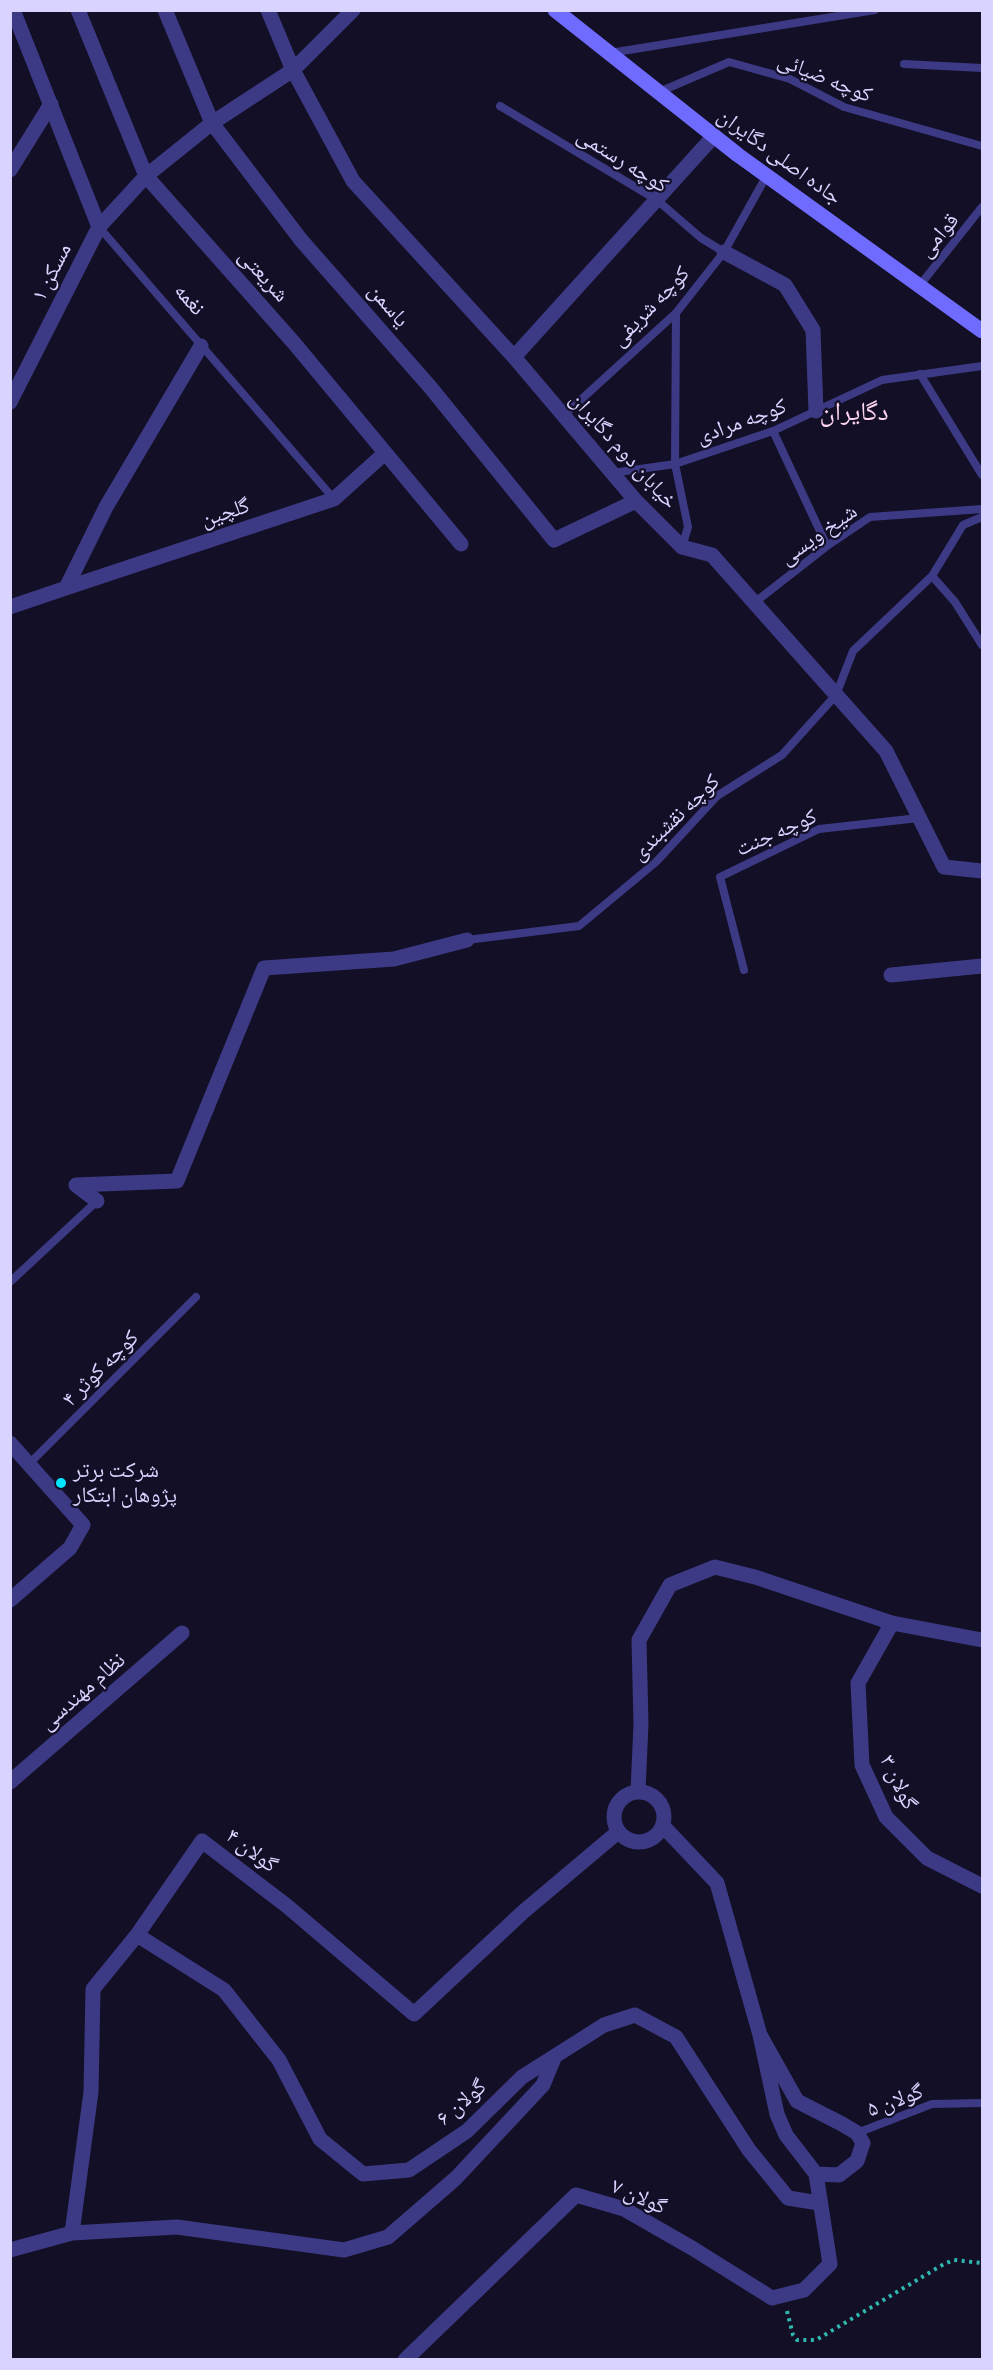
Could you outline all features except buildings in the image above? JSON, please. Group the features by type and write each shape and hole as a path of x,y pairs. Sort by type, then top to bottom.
{"street":[{"name":"شریعتی","path":"78,10 146,176 294,343 461,544"},
{"name":"یاسمن","path":"165,10 212,123 302,240 431,388 554,540 636,501"},
{"name":"خیابان دوم دگایران","path":"268,10 293,70 353,181 513,357 636,501 682,547"},
{"name":"مسکن ۱","path":"10,402 99,227 146,176 212,123 293,70 352,10"},
{"name":"جاده اصلی دگایران","path":"555,10 714,136 982,331"},
{"name":"نغمه","path":"15,17 99,227"},
{"path":"10,170 51,104"},
{"path":"513,357 714,136"},
{"path":"724,252 785,285 813,330 816,411"},
{"path":"66,588 106,507 201,346"},
{"name":"گلچین","path":"10,607 334,500 384,453"},
{"path":"682,547 712,555 886,751 944,867 982,871"},
{"path":"97,1201 76,1185 177,1181 264,968 394,959 466,940"},
{"path":"891,975 982,966"},
{"path":"10,1443 82,1525 70,1548 10,1600"},
{"path":"638,1791 641,1724 639,1640 670,1585 715,1567 755,1577 892,1623 982,1640"},
{"name":"گولان ۳","path":"892,1623 858,1683 862,1765 886,1817 927,1858 982,1886"},
{"name":"نظام مهندسی","path":"10,1782 182,1633"},
{"path":"638,1791 650,1794 660,1802 665,1813 663,1826 655,1837 643,1843 629,1841 618,1832 613,1819 616,1806 625,1796 638,1791"},
{"path":"663,1826 717,1883 760,2035 777,2114 786,2135 816,2174 830,2264 804,2290 783,2295"},
{"name":"گولان ۴","path":"72,2233 91,2092 93,1989 137,1935 202,1841 287,1906 414,2014 523,1912 618,1832"},
{"name":"گولان ۶","path":"137,1935 224,1990 279,2060 320,2139 363,2174 409,2170 467,2131 522,2077 604,2025 635,2015 676,2037 749,2150 788,2198 819,2203"},
{"path":"760,2035 797,2101 857,2133 863,2143 857,2161 839,2175 816,2174"},
{"path":"10,2250 72,2233 177,2227 344,2250 388,2237 456,2178 543,2085 555,2056"},
{"name":"گولان ۷","path":"405,2360 576,2195 624,2209 772,2298 783,2295"}],"lane":[{"path":"609,53 875,10"},
{"name":"کوچه ضیائی","path":"657,92 729,62 790,79 844,107 982,146"},
{"path":"904,64 982,68"},
{"name":"کوچه رستمی","path":"500,106 657,200 701,238 724,252"},
{"name":"کوچه شریفی","path":"562,417 676,313 724,252 767,175"},
{"name":"قوامی","path":"920,285 982,207"},
{"name":"نغمه","path":"99,227 334,500"},
{"path":"676,313 675,464 688,527 682,547"},
{"name":"کوچه مرادی","path":"611,473 675,464 773,431 882,380 982,366"},
{"path":"920,374 982,475"},
{"path":"773,431 827,546"},
{"name":"شیخ ویسی","path":"754,603 827,546 870,517 982,509"},
{"name":"کوچه نقشبندی","path":"466,940 579,926 656,861 717,796 782,755 836,694 853,651 932,576 963,525 982,517"},
{"path":"932,576 955,602 982,645"},
{"name":"کوچه جنت","path":"744,970 720,877 819,829 919,818"},
{"path":"10,1282 97,1201"},
{"name":"کوچه کوثر ۴","path":"29,1464 196,1297"},
{"name":"گولان ۵","path":"857,2133 932,2104 982,2103"}],"path":[{"path":"783,2295 793,2335 797,2340 805,2342 841,2327 944,2264 954,2260 982,2263"}],"place":[{"name":"شرکت برتر پژوهان ابتکار","path":"61,1483"}],"district":[{"name":"دگایران","path":"854,411"}]}
